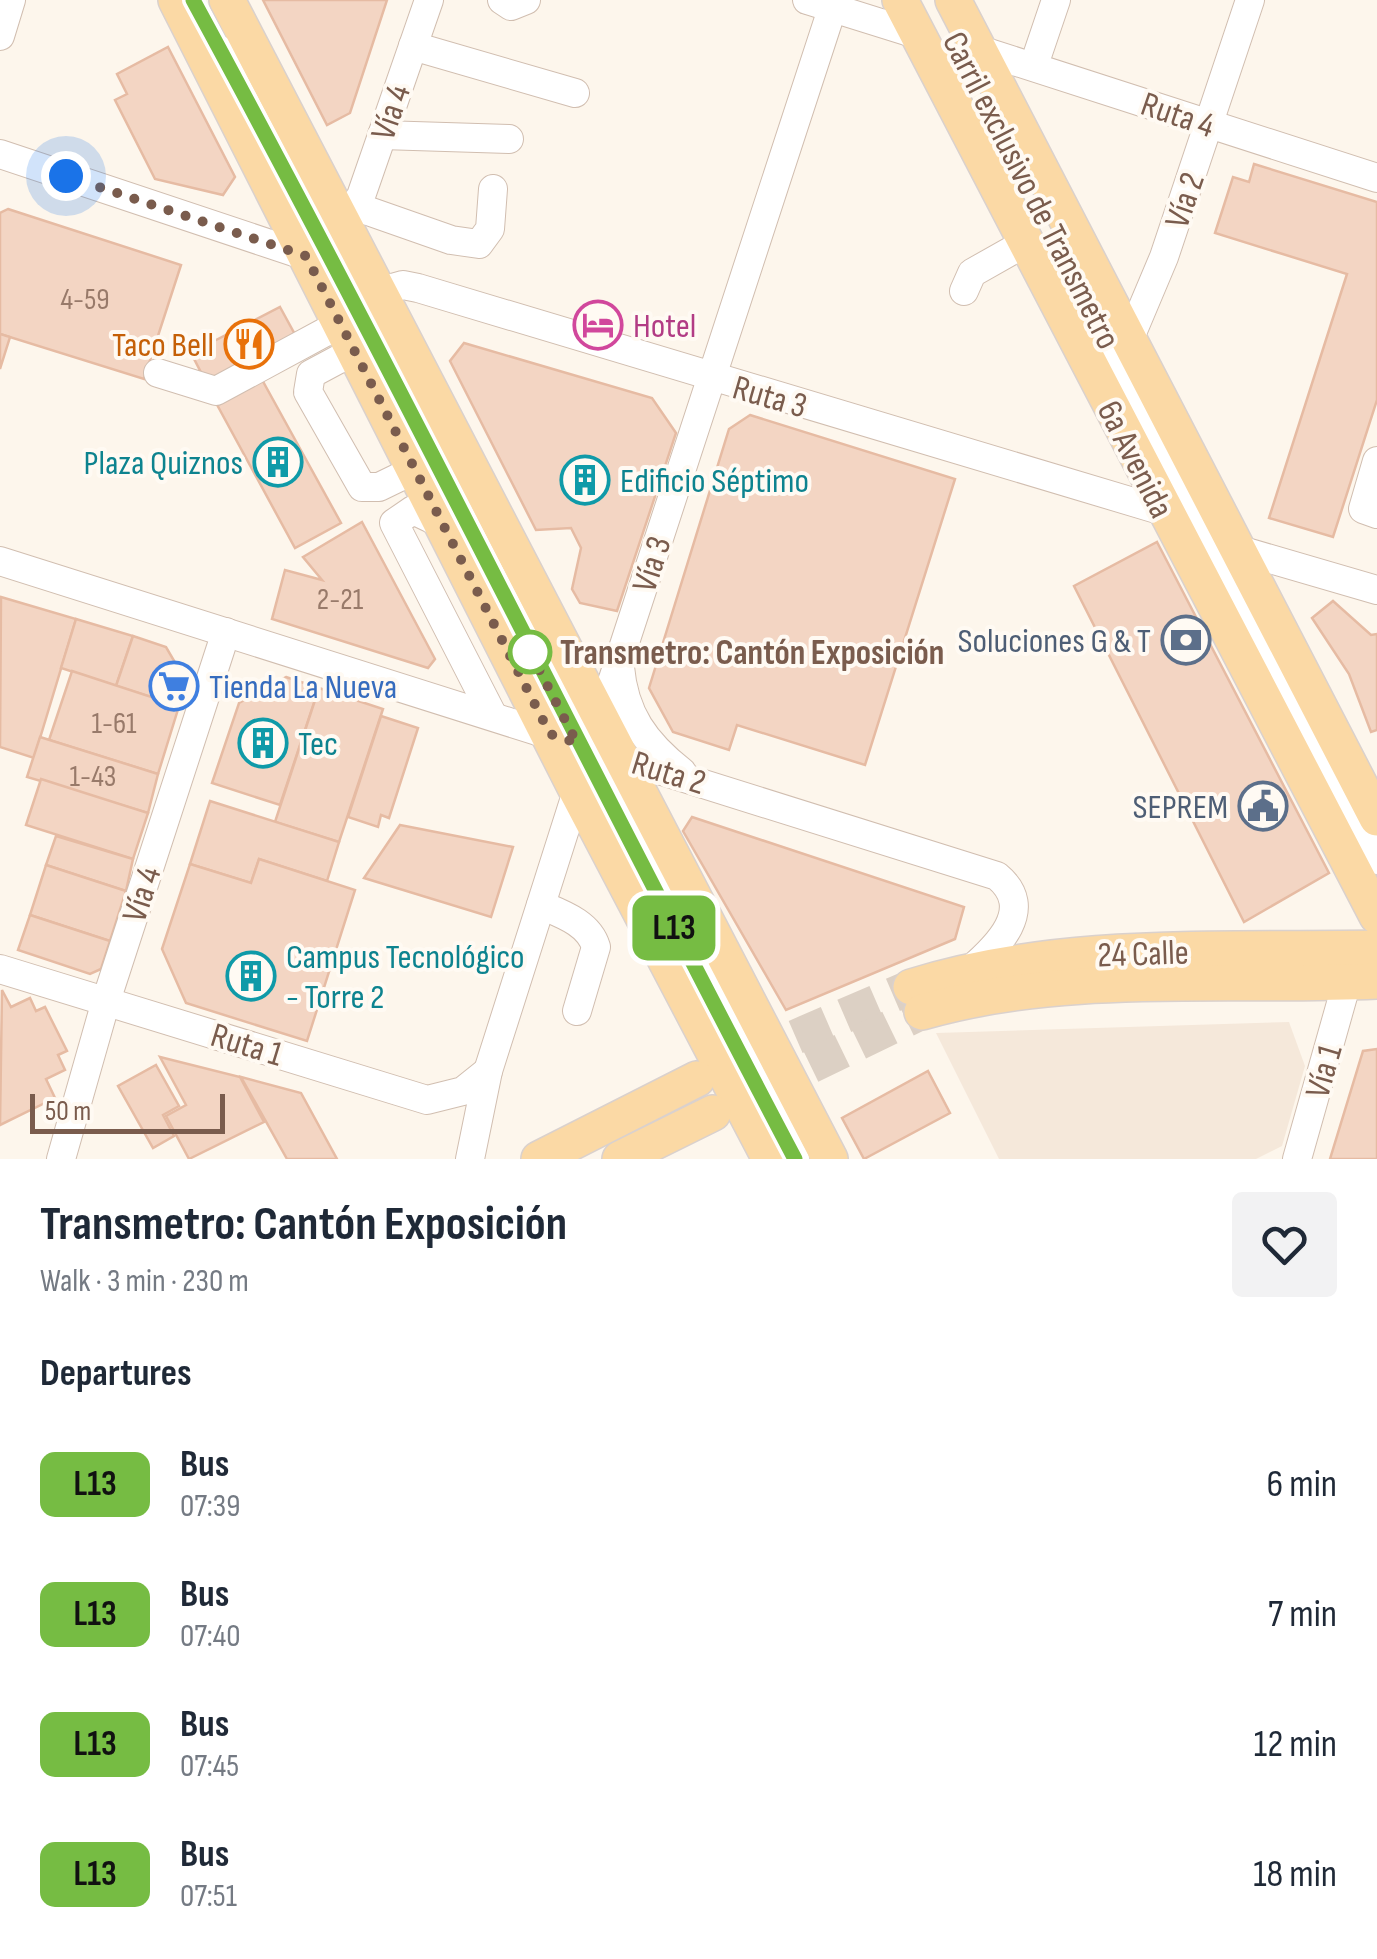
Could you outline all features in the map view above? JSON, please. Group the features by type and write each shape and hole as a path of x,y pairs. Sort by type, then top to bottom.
{"main road":[{"path":"176,0 442,524 586,751 830,1159"},
{"path":"227,0 346,210 378,292 770,1159"},
{"name":"6a Avenida","path":"900,0 1377,916"},
{"name":"6a Avenida","path":"953,0 1377,818"},
{"name":"24 Calle","path":"1362,982 1057,988 960,1001 917,1000 969,971 1064,956 1377,948"},
{"path":"540,1159 697,1080"},
{"path":"620,1159 704,1117 675,1159"}],"street":[{"path":"0,36 12,0"},
{"path":"193,0 324,244 795,1159"},
{"name":"Vía 4","path":"346,210 382,136 430,0"},
{"path":"502,0 511,6 526,0"},
{"name":"Carril exclusivo de Transmetro","path":"934,0 1377,860"},
{"path":"1034,65 1056,0"},
{"name":"Vía 2","path":"1130,340 1210,126 1250,0"},
{"path":"825,3 919,35"},
{"name":"Vía 3","path":"470,1159 488,1072 586,751 711,379 825,3"},
{"path":"414,46 575,93"},
{"name":"Ruta 4","path":"980,50 1377,178"},
{"path":"382,136 509,138"},
{"path":"0,154 306,256"},
{"path":"346,210 479,244 490,228 493,188"},
{"path":"964,291 972,273 1025,243"},
{"name":"Ruta 3","path":"378,292 403,286 418,288 711,379 1163,511"},
{"path":"158,373 216,391 347,337"},
{"path":"347,337 311,374 308,392 362,487 379,487 414,470"},
{"path":"1377,461 1362,510 1377,514"},
{"path":"442,524 413,510 394,524 493,716"},
{"path":"1236,549 1377,590"},
{"name":"Ruta 2","path":"0,561 226,632 355,686 493,716 586,751 690,778 997,876 1012,895 1013,916 997,947 969,971"},
{"name":"Vía 4","path":"61,1159 106,1001 226,632"},
{"path":"619,660 624,701 638,730 690,778"},
{"path":"541,906 569,918 594,938 596,946 577,1011"},
{"name":"Ruta 1","path":"0,969 427,1100 463,1091 488,1072"},
{"name":"Vía 1","path":"1297,1159 1362,982"}],"shaded area":[{"path":"1289,1022 1305,1066 1282,1146 1256,1159 999,1159 936,1033"}],"building":[{"path":"263,0 387,0 350,113 327,125"},
{"path":"168,47 235,177 223,195 155,179 115,100 127,94 117,74"},
{"path":"1254,164 1377,202 1377,400 1333,537 1269,518 1347,274 1215,233 1233,177 1249,182"},
{"path":"8,209 181,265 144,379 0,334 0,213"},
{"name":"Taco Bell","path":"280,307 298,340 217,382 205,380 191,353"},
{"path":"0,334 10,337 0,369"},
{"name":"Edificio Séptimo","path":"464,343 652,398 676,433 617,611 580,603 572,589 581,548 571,528 536,530 450,361"},
{"name":"Plaza Quiznos","path":"260,376 341,523 295,548 215,401"},
{"path":"750,415 955,479 865,765 737,725 729,750 673,732 649,688 729,429"},
{"path":"362,522 435,659 428,668 272,619 285,570 322,580 303,557"},
{"path":"1157,542 1329,873 1244,922 1074,586"},
{"path":"1,597 76,619 34,758 0,747"},
{"path":"1333,601 1371,635 1377,634 1377,730 1371,732 1349,674 1312,618"},
{"path":"76,619 133,636 116,686 61,668"},
{"path":"133,636 166,647 187,683 179,706 116,686"},
{"path":"72,671 179,706 158,774 49,740"},
{"name":"Tec","path":"286,677 319,688 280,805 212,783 239,703"},
{"path":"319,688 383,709 339,842 275,822"},
{"path":"381,716 418,728 389,818 381,815 378,827 348,817"},
{"path":"40,737 158,774 148,813 27,777"},
{"path":"41,779 148,813 133,859 26,825"},
{"path":"210,801 339,842 327,881 259,859 251,883 190,864"},
{"path":"692,817 964,907 955,939 786,1010 683,831"},
{"path":"400,825 513,847 491,917 364,878"},
{"path":"56,836 133,859 126,891 46,865"},
{"name":"Campus Tecnológico - Torre 2","path":"259,859 355,890 307,1041 186,1003 162,949 190,864 251,883"},
{"path":"46,865 126,891 110,941 30,915"},
{"path":"30,915 110,941 101,969 90,974 18,950"},
{"path":"2,990 11,1007 30,998 36,1011 45,1007 67,1051 58,1055 65,1070 46,1079 55,1098 0,1125"},
{"path":"1377,1049 1377,1159 1330,1159 1363,1051"},
{"path":"160,1057 240,1077 264,1122 189,1159 166,1116 186,1105"},
{"path":"156,1065 179,1106 163,1115 174,1136 153,1148 118,1086"},
{"path":"928,1071 950,1113 864,1159 842,1118"},
{"path":"241,1077 301,1093 337,1159 287,1159"}],"tunnel":[{"path":"747,1058 911,987"},
{"path":"763,1089 922,1012"}],"bus line":[{"name":"L13","path":"193,0 324,244 553,698 795,1159"}],"place":[{"name":"Hotel","path":"598,325"},
{"name":"Taco Bell","path":"249,344"},
{"name":"Plaza Quiznos","path":"278,462"},
{"name":"Edificio Séptimo","path":"585,480"},
{"name":"Soluciones G & T","path":"1186,640"},
{"name":"Transmetro: Cantón Exposición","path":"530,652"},
{"name":"Tienda La Nueva","path":"174,686"},
{"name":"Tec","path":"263,743"},
{"name":"SEPREM","path":"1263,806"},
{"name":"Campus Tecnológico - Torre 2","path":"251,976"}],"route":[{"path":"66,176 306,256 550,734 577,743 530,652"}]}
